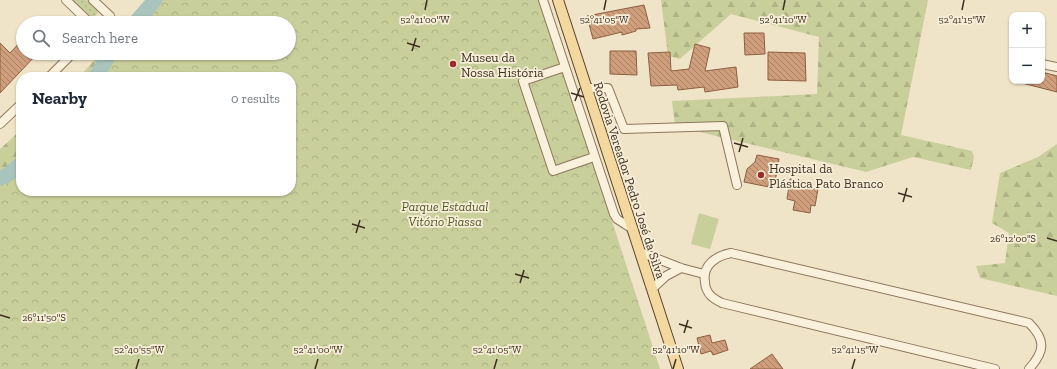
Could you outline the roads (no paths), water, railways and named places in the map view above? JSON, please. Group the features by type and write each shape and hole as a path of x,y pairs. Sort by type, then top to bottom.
{"main road":[{"name":"Rodovia Vereador Pedro José da Silva","path":"558,0 631,228 653,288 678,369"}],"street":[{"path":"66,0 83,16"},
{"path":"93,0 110,16"},
{"path":"543,0 614,214 617,219 631,228"},
{"path":"54,72 66,60"},
{"path":"1045,65 1057,67"},
{"path":"566,67 523,81 553,171 594,157"},
{"path":"586,88 608,88 624,129 723,126 737,184"},
{"path":"0,124 16,109"},
{"path":"640,252 681,268 704,274"},
{"path":"995,369 722,303 710,296 705,285 704,274 709,263 720,256 731,253 1029,323 1038,333 1042,346 1039,358 1029,369"},
{"path":"653,288 666,276 681,268"}],"waterway":[{"path":"141,16 155,0"},
{"path":"99,72 106,60"},
{"path":"0,178 6,176 16,168"}],"place":[{"name":"Museu da Nossa História","path":"453,64"},
{"name":"Hospital da Plástica Pato Branco","path":"761,175"}],"park label":[{"name":"Parque Estadual Vitório Piassa","path":"445,214"}]}
